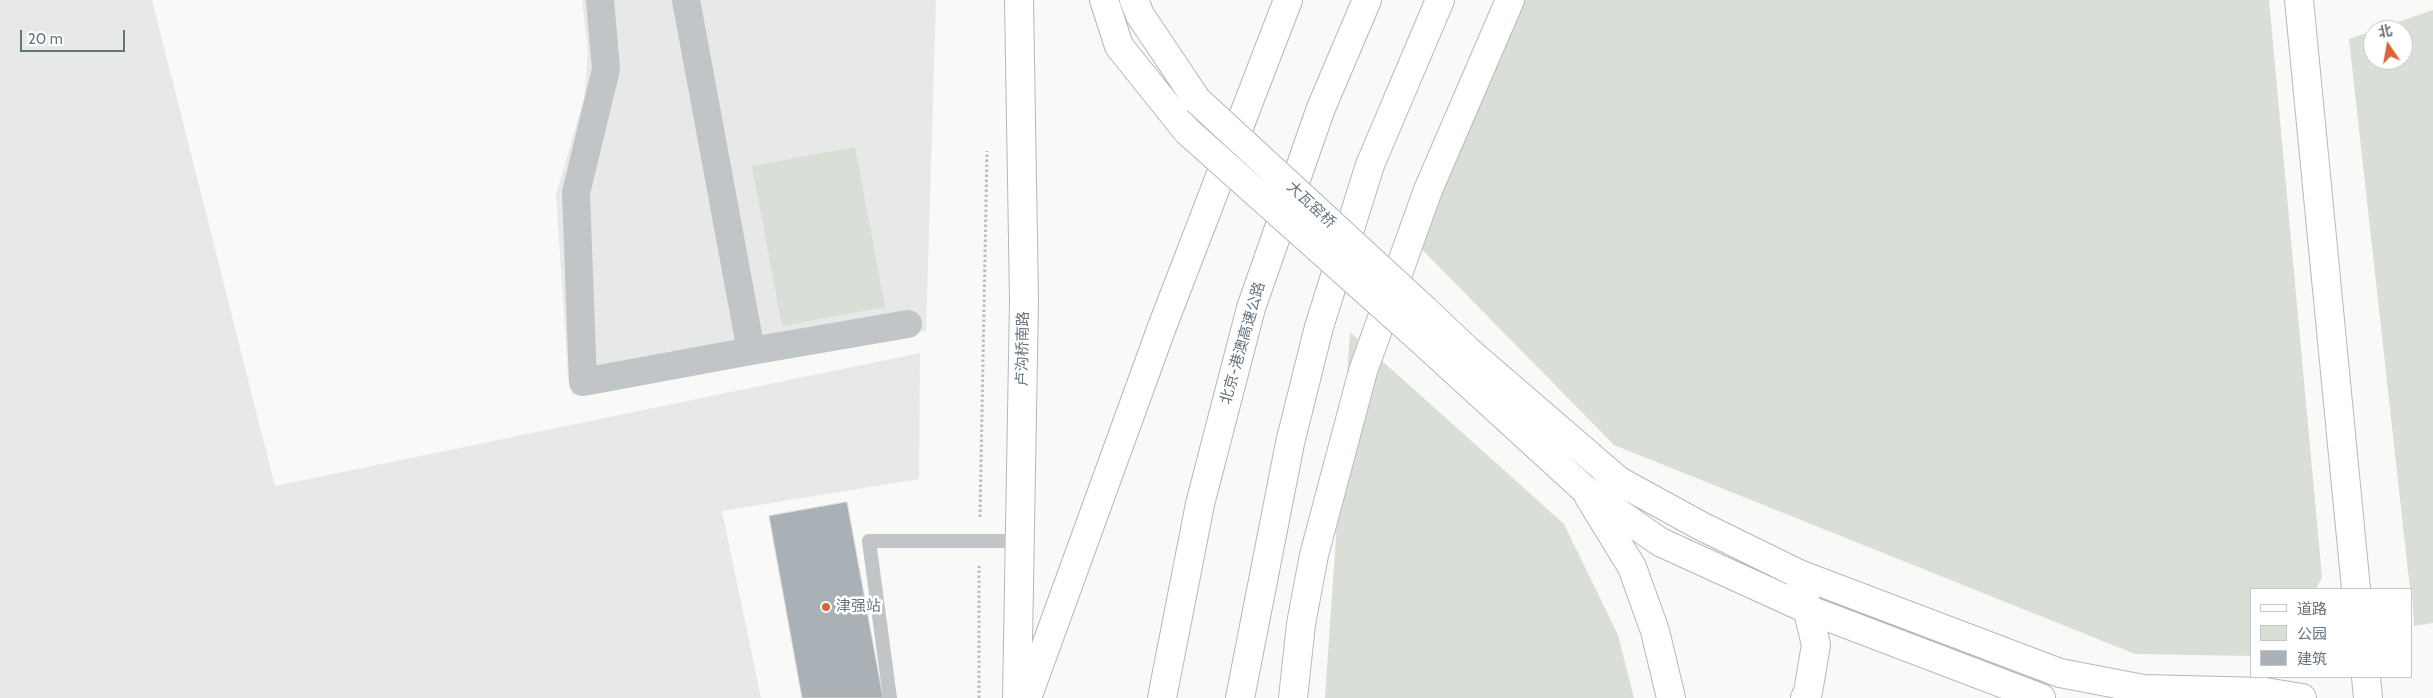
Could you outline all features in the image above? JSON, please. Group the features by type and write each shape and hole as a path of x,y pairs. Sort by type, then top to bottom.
{"main road":[{"name":"卢沟桥南路","path":"1017,698 1024,300 1019,0"},
{"name":"大瓦窑桥","path":"1104,0 1119,46 1187,131 1417,320"},
{"name":"大瓦窑桥","path":"1134,0 1140,15 1197,100 1417,320"},
{"path":"1027,698 1162,327 1288,0"},
{"name":"北京-港澳高速公路","path":"1162,698 1200,504 1251,308 1321,108 1367,0"},
{"path":"1240,698 1290,443 1319,327 1370,165 1440,0"},
{"path":"1293,698 1301,624 1314,556 1363,371 1428,190 1510,0"},
{"path":"2299,0 2356,588"},
{"path":"1417,320 1583,488 1660,542 1807,609 2041,698"},
{"path":"1417,320 1466,349 1618,481 1701,526 1800,574 2060,674 2143,689 2265,692 2302,698"},
{"path":"1583,488 1632,567 1656,631 1671,698"},
{"path":"1800,574 1816,646 1808,692 1805,698"},
{"path":"2366,678 2368,698"}],"street":[{"path":"600,0 606,69 576,193 583,382 908,324"},
{"path":"686,0 751,351"}],"lane":[{"path":"890,698 869,541 1020,541"}],"path":[{"path":"979,698 979,542 987,144"}],"shaded area":[{"path":"0,0 152,0 275,486 920,353 919,479 722,511 761,698 0,698"},
{"path":"582,0 936,0 926,331 572,395 568,377 556,195 584,98 588,51"}],"green space":[{"path":"1497,0 2269,0 2322,577 2316,588 2250,588 2250,656 2135,654 1614,445 1399,226"},
{"path":"2433,10 2433,623 2414,626 2413,588 2410,588 2349,39 2363,34 2363,70 2413,70 2413,20 2404,20"},
{"path":"855,147 885,307 782,326 752,166"},
{"path":"1350,332 1564,524 1618,635 1634,698 1325,698"}],"building":[{"name":"津强站","path":"847,502 883,698 802,698 769,516"}],"place":[{"name":"津强站","path":"826,607"}]}
